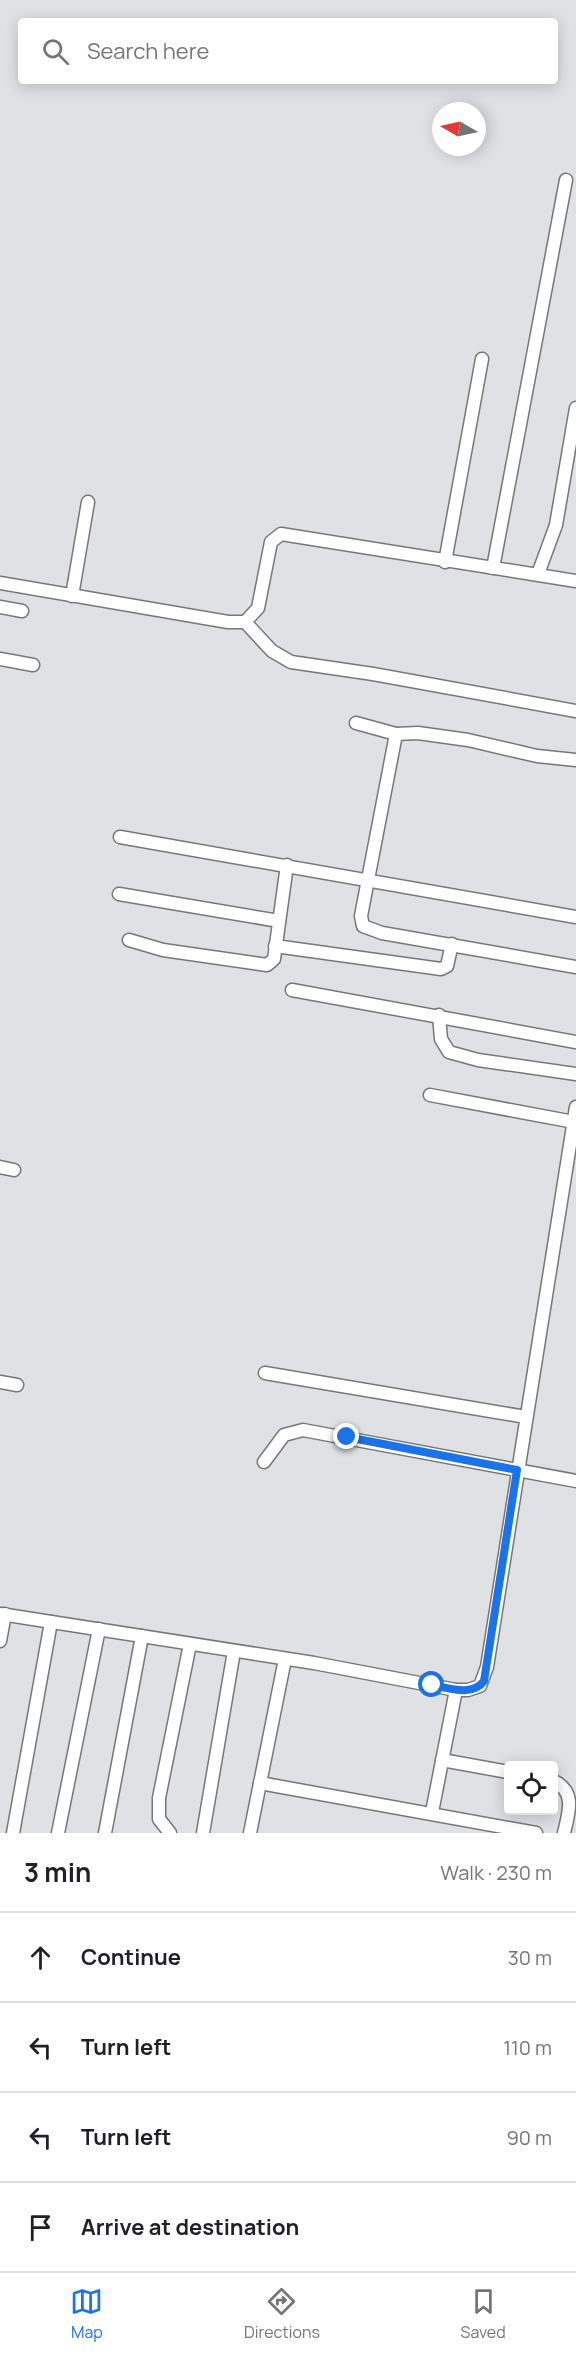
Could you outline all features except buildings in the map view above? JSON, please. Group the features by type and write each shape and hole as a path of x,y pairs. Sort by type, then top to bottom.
{"street":[{"path":"493,568 566,180"},
{"path":"445,562 482,359"},
{"path":"538,574 555,525 576,408"},
{"path":"72,596 88,502"},
{"path":"245,622 258,608 271,542 275,536 287,535 445,562 576,580"},
{"path":"0,583 228,622 245,622 272,651 291,662 373,674 576,711"},
{"path":"0,608 22,611"},
{"path":"0,659 33,664"},
{"path":"356,723 396,734 418,734 468,740 537,756 576,760"},
{"path":"396,734 361,916 363,926 382,933 576,967"},
{"path":"120,837 369,878 576,916"},
{"path":"129,940 171,951 267,965 273,959 287,865"},
{"path":"119,894 279,921"},
{"path":"275,946 441,969 447,966 452,944"},
{"path":"292,990 439,1015 576,1042"},
{"path":"439,1015 441,1040 449,1052 478,1060 576,1074"},
{"path":"430,1095 574,1122"},
{"path":"0,1641 3,1614 285,1659 456,1690 475,1688 484,1681 576,1107"},
{"path":"0,1167 14,1170"},
{"path":"265,1373 526,1417"},
{"path":"0,1382 17,1385"},
{"path":"264,1462 284,1435 303,1430 576,1481"},
{"path":"13,1833 51,1622"},
{"path":"58,1833 99,1629"},
{"path":"105,1833 142,1636"},
{"path":"170,1833 159,1819 159,1798 190,1644"},
{"path":"203,1833 234,1652"},
{"path":"252,1833 285,1659"},
{"path":"432,1812 456,1690"},
{"path":"442,1760 504,1771"},
{"path":"260,1783 432,1812 536,1833"},
{"path":"558,1783 569,1794 571,1804 564,1833"}],"route":[{"path":"347,1437 517,1470 484,1681 480,1686 468,1690 432,1685"}]}
